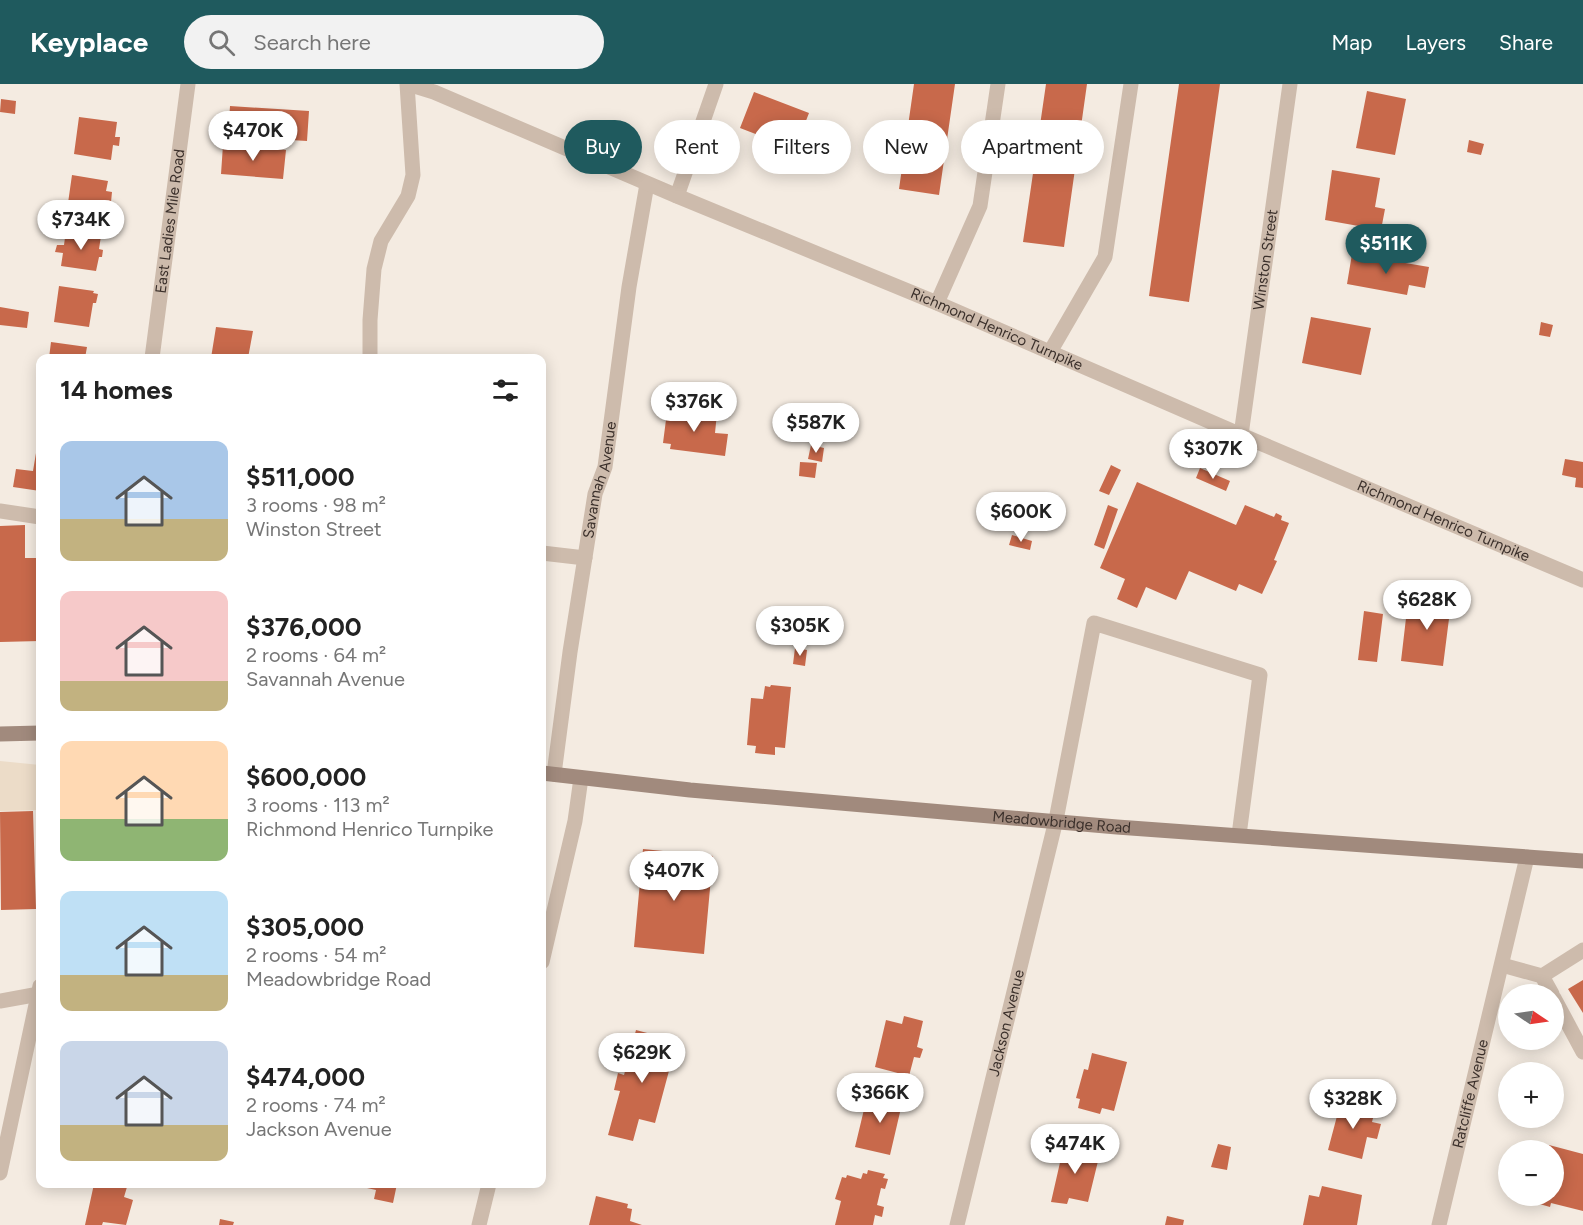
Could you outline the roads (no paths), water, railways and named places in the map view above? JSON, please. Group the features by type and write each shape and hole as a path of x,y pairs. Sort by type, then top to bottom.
{"main road":[{"path":"0,734 36,733"},
{"name":"Meadowbridge Road","path":"548,774 690,790 1117,827 1583,861"}],"street":[{"name":"East Ladies Mile Road","path":"153,354 188,84"},
{"name":"Richmond Henrico Turnpike","path":"408,84 434,92 677,196 937,303 1241,435 1583,579"},
{"path":"370,354 374,269 381,241 408,196 413,175 408,84"},
{"path":"677,196 716,84"},
{"path":"937,303 981,206 998,84"},
{"path":"1050,352 1105,257 1131,84"},
{"name":"Winston Street","path":"1241,435 1290,84"},
{"name":"Savannah Avenue","path":"548,774 595,494 605,467 629,287 647,183"},
{"path":"0,511 36,516"},
{"path":"546,553 585,558"},
{"name":"Jackson Avenue","path":"957,1225 1056,820 1094,623 1260,675 1239,835"},
{"path":"546,945 575,821 582,778"},
{"name":"Ratcliffe Avenue","path":"1439,1225 1527,857"},
{"path":"1542,976 1583,950"},
{"path":"1502,965 1542,976 1546,984"},
{"path":"0,1001 36,991"},
{"path":"0,1173 36,1008"},
{"path":"1564,1017 1583,1052"},
{"path":"479,1225 488,1188"}]}
